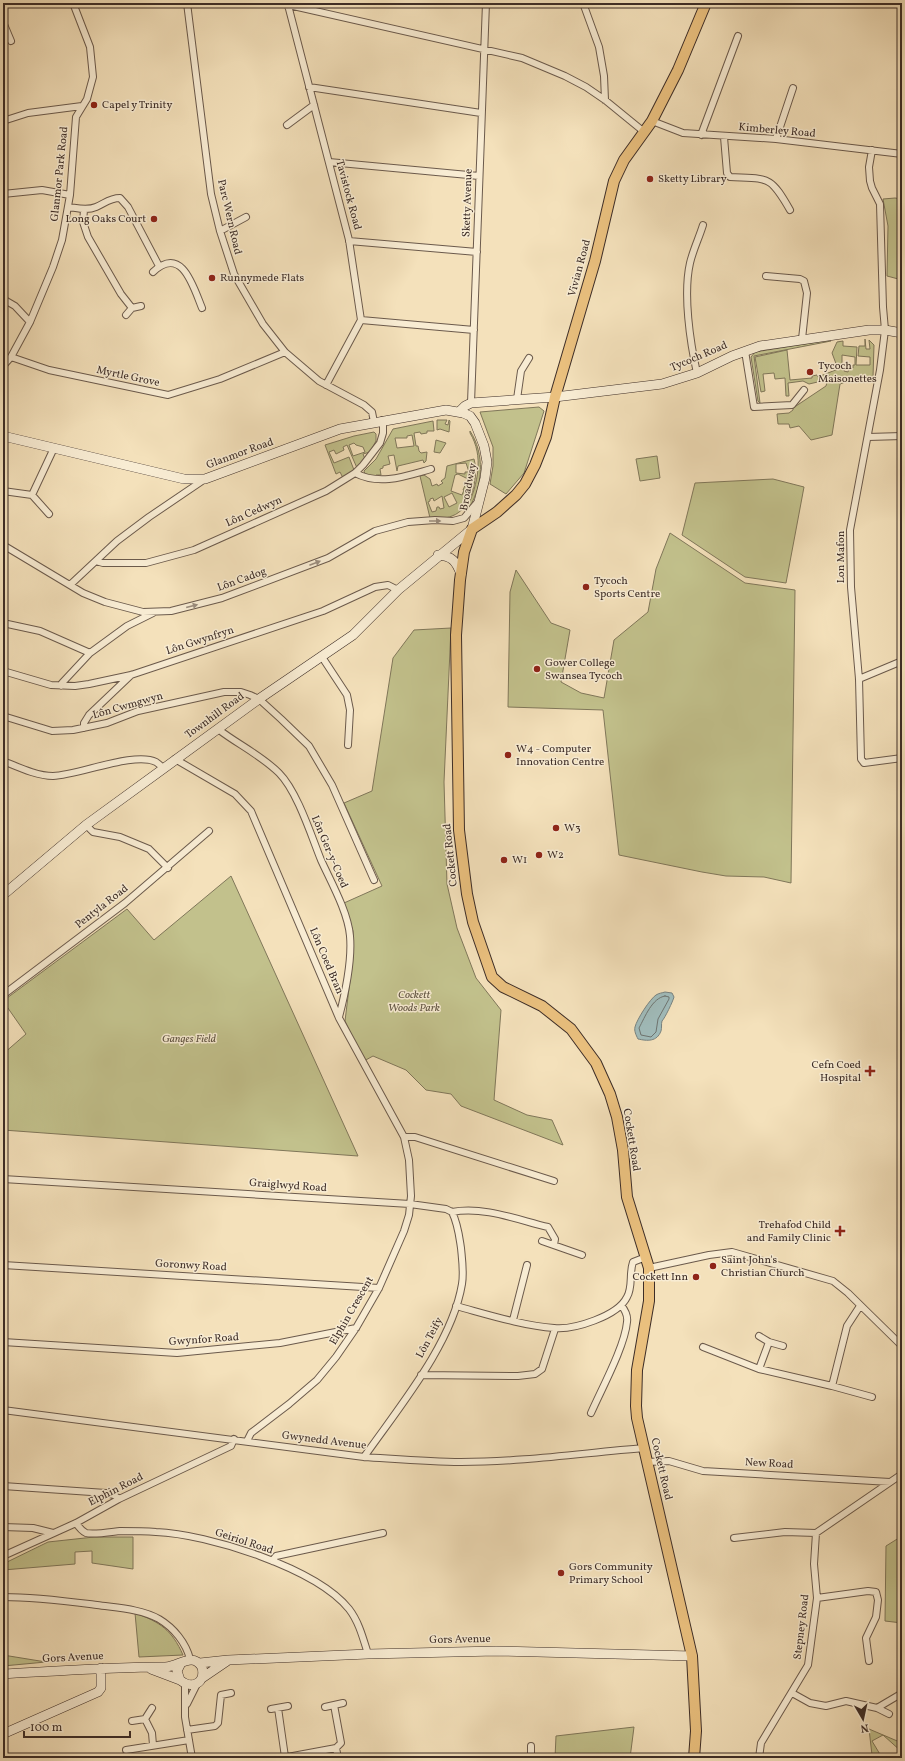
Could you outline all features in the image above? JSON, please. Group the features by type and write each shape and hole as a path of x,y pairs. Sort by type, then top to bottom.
{"main road":[{"name":"Vivian Road","path":"472,529 498,512 525,484 535,465 546,437 555,397 591,275 614,181 624,160 643,131 652,121 678,70 706,3"},
{"path":"467,545 498,512"},
{"name":"Cockett Road","path":"472,529 461,574 456,634 459,830 467,894 473,922 489,972 496,981 504,987 542,1006 556,1016 581,1040 596,1063 608,1089 617,1117 627,1197 649,1268 649,1301 637,1370 636,1406 647,1462 692,1656 696,1731 694,1758"}],"street":[{"name":"Glanmor Park Road","path":"3,366 11,357 30,322 53,267 62,240 70,195 76,117 87,99 93,77 93,64 90,47 73,3"},
{"name":"Parc Wern Road","path":"187,3 212,194 220,231 234,274 262,324 285,352 300,366 326,385 364,405 379,421"},
{"path":"280,3 522,58 586,87 605,100 643,131"},
{"name":"Sketty Avenue","path":"471,403 486,3"},
{"path":"583,3 599,47 604,76 605,100"},
{"name":"Tavistock Road","path":"288,5 349,241 361,320"},
{"path":"3,22 11,42"},
{"path":"701,135 738,36"},
{"path":"309,87 481,113"},
{"path":"776,139 793,88"},
{"path":"287,125 314,105"},
{"path":"3,122 28,113 82,106"},
{"name":"Kimberley Road","path":"652,121 683,133 724,137 776,139 902,154"},
{"path":"724,137 727,173 730,177 762,178 773,183 790,210"},
{"name":"Lon Mafon","path":"872,150 869,167 870,181 881,209 883,307 885,330 868,437 850,530 851,586 859,679 861,759 864,763 902,758"},
{"path":"329,162 479,176"},
{"path":"3,194 42,190 70,195"},
{"path":"68,207 84,210 95,208 113,198 120,198 128,207 159,266"},
{"path":"84,210 83,222 88,237 121,294 132,308"},
{"path":"220,231 246,217"},
{"path":"697,373 690,338 688,283 690,264 703,225"},
{"path":"349,241 477,252"},
{"path":"153,272 159,266 172,263 180,265 186,272 202,308"},
{"path":"766,276 800,279 804,281 807,293 802,339"},
{"path":"3,299 15,306 30,322"},
{"path":"126,315 132,308 141,306"},
{"path":"326,385 361,320 474,330"},
{"name":"Tycoch Road","path":"471,403 555,397 662,384 697,373 744,351 802,339 869,330 885,330 902,333"},
{"path":"744,351 754,407 792,405 804,390"},
{"name":"Myrtle Grove","path":"11,357 49,370 168,395 220,379 285,352"},
{"path":"517,399 521,371 529,358"},
{"path":"459,412 471,403"},
{"name":"Glanmor Road","path":"3,436 184,479 205,479 340,429 436,410 459,412"},
{"name":"Broadway","path":"459,412 466,414 472,419 484,446 486,470 472,529"},
{"name":"Lôn Cedwyn","path":"96,561 103,564 146,563 194,550 326,491 355,473 364,465 380,443 383,433 379,421"},
{"path":"868,437 902,436"},
{"path":"32,495 54,448"},
{"path":"355,473 374,480 387,480 431,469"},
{"path":"70,585 117,541 205,479"},
{"path":"3,491 32,495 49,514"},
{"name":"Lôn Cadog","path":"3,545 83,593 117,606 142,612 171,611 222,598 328,558 375,531 408,522 435,520 453,521 464,518 472,511 481,495"},
{"name":"Townhill Road","path":"3,895 86,825 258,699 353,635 398,590 438,555 472,529"},
{"path":"438,555 453,559 461,574"},
{"name":"Lôn Gwynfryn","path":"3,672 51,686 75,686 131,675 323,611 375,587 388,585 398,590"},
{"path":"61,686 62,682 90,653 127,626 154,612"},
{"path":"3,623 40,632 90,653"},
{"path":"322,657 347,695 350,710 348,745"},
{"path":"859,679 902,661"},
{"path":"84,728 84,723 89,715 131,675"},
{"name":"Lôn Cwmgwyn","path":"3,716 52,731 73,730 120,719 138,711 224,692 241,692 258,699"},
{"path":"258,699 309,746 332,785 374,880"},
{"name":"Lôn Ger-y-Coed","path":"218,729 243,745 280,773 293,793 339,901 348,925 350,936 344,997 339,1018"},
{"path":"3,761 37,773 52,776 71,774 120,761 146,759 156,762 163,768"},
{"name":"Lôn Coed Bran","path":"175,759 235,794 251,811 339,1018 404,1137 411,1174 410,1204"},
{"path":"86,825 93,832 120,838 149,849 168,868"},
{"name":"Pentyla Road","path":"3,995 125,903 168,868 209,830"},
{"path":"404,1137 416,1137 554,1181"},
{"name":"Graiglwyd Road","path":"3,1179 410,1204 446,1209 452,1212 480,1211 548,1227 555,1239 554,1245"},
{"name":"Elphin Crescent","path":"247,1441 251,1433 317,1380 336,1357 356,1328 379,1288 404,1231 409,1215 410,1204"},
{"name":"Lôn Teify","path":"364,1457 421,1375 443,1340 456,1306 462,1283 463,1270 459,1233 452,1212"},
{"path":"542,1241 582,1255"},
{"path":"649,1268 708,1255 732,1252 832,1281 848,1293 902,1346"},
{"path":"456,1306 513,1320 555,1328 599,1319 612,1312 628,1297 633,1262 646,1257"},
{"name":"Goronwy Road","path":"3,1265 379,1288"},
{"path":"513,1320 527,1265"},
{"path":"591,1413 617,1356 625,1331 627,1315 621,1305"},
{"path":"832,1386 847,1326 860,1306"},
{"name":"Gwynfor Road","path":"3,1342 177,1353 280,1343 356,1328"},
{"path":"421,1375 518,1376 535,1374 542,1369 555,1328"},
{"path":"759,1336 769,1342 783,1346"},
{"path":"759,1369 769,1342"},
{"path":"703,1347 759,1369 872,1397"},
{"name":"Gwynedd Avenue","path":"3,1410 364,1457 462,1462 509,1460 644,1448"},
{"name":"Elphin Road","path":"3,1556 76,1523 119,1499 231,1446 234,1439"},
{"name":"New Road","path":"647,1462 670,1461 703,1471 890,1482"},
{"path":"734,1538 785,1532 816,1533 902,1474"},
{"path":"3,1486 106,1493 114,1495 119,1499"},
{"name":"Geiriol Road","path":"76,1523 87,1533 122,1531 158,1532 193,1537 222,1544 272,1561 317,1584 343,1602 358,1623 368,1654"},
{"path":"3,1527 33,1528 53,1533"},
{"name":"Stepney Road","path":"759,1758 761,1743 808,1665 817,1598 814,1564 816,1533"},
{"path":"272,1561 276,1556 383,1534"},
{"path":"817,1598 868,1591 876,1592 878,1600 876,1617 866,1638 869,1661"},
{"path":"3,1597 32,1597 139,1611 159,1619 175,1632 187,1648 190,1659"},
{"name":"Gors Avenue","path":"200,1663 228,1660 368,1654 496,1651 692,1656"},
{"path":"186,1704 203,1671 200,1663 190,1659 181,1663 177,1671 182,1682 186,1704 185,1717 192,1758"},
{"path":"182,1682 192,1685 228,1660"},
{"name":"Gors Avenue","path":"3,1674 144,1666 168,1667 181,1663"},
{"name":"Gors Avenue","path":"144,1666 182,1682"},
{"path":"3,1734 98,1692 101,1688 101,1668"},
{"path":"187,1730 215,1726 218,1723 221,1696 231,1693"},
{"path":"792,1693 810,1703 826,1706 846,1701 877,1708 889,1714"},
{"path":"877,1708 899,1695"},
{"path":"325,1707 343,1703"},
{"path":"278,1708 284,1758 336,1748 340,1743 334,1705"},
{"path":"271,1709 288,1706"},
{"path":"132,1722 145,1719 152,1708"},
{"path":"145,1719 152,1733 153,1744"},
{"path":"126,1750 153,1744 189,1740"},
{"path":"531,1746 531,1758"},
{"path":"336,1748 338,1758"}],"green space":[{"path":"883,199 902,199 902,280 887,276 888,226"},
{"path":"865,339 866,349 870,349 869,340 874,345 873,377 856,378 840,384 832,435 811,440 799,426 790,428 789,424 778,424 777,414 789,413 793,410 793,408 826,386 829,375 824,377 822,381 809,384 803,381 788,383 789,396 786,396 785,378 775,379 774,373 763,374 765,391 761,392 755,357 787,350 790,380 812,378 812,376 817,375 818,377 838,369 832,353 837,342 843,341 843,346 857,347 856,365 870,365 870,357 858,356 859,346 865,346","holes":["842,355 855,357 855,365 853,365 853,368 849,368 848,372 844,371 844,368 842,368"]},
{"path":"831,341 754,356 760,403 758,401 751,357 755,352"},
{"path":"539,407 544,411 524,473 506,494 490,484 493,466 493,447 480,412"},
{"path":"437,420 447,420 445,424 448,425 449,420 450,421 449,432 440,429 437,430"},
{"path":"433,421 434,431 427,431 427,433 421,434 420,432 414,433 416,446 418,446 419,451 421,453 427,452 426,461 424,463 423,460 398,466 397,471 394,455 388,456 390,464 383,466 383,468 380,469 381,475 376,475 375,477 365,474 364,471 376,459 393,429","holes":["412,435 414,446 397,448 395,438 407,438 407,436"]},
{"path":"470,431 478,450 480,470 474,499 469,508 467,508 474,489 478,470 477,451"},
{"path":"374,432 376,434 376,441 370,452 363,454 365,459 357,468 347,445 343,447 344,450 336,454 334,450 329,452 334,463 349,457 354,470 343,478 340,472 336,474 325,445 354,436","holes":["354,443 363,447 365,452 353,456 349,445"]},
{"path":"436,440 446,443 440,453 434,452"},
{"path":"657,456 660,478 640,481 636,459"},
{"path":"474,459 475,483 469,500 465,507 459,512 447,518 430,518 420,476 424,475 430,479 432,486 437,484 438,486 443,483 441,481 445,478 447,466","holes":["466,463 469,472 465,472 465,474 456,473 456,464","458,474 468,479 462,495 451,491 455,475","452,493 457,503 449,507 444,497","442,496 444,508 440,509 437,507 436,511 432,512 428,502 433,498 434,501"]},
{"path":"773,479 804,487 786,583 745,577 682,535 695,483"},
{"path":"670,533 745,583 795,590 791,883 764,877 726,876 619,855 603,710 508,707 510,592 516,570 551,623 570,630 561,682 581,693 604,698 614,640 648,612 656,569"},
{"name":"Cockett Woods Park","path":"451,628 444,782 447,884 457,928 476,978 501,1010 494,1100 527,1115 552,1120 563,1145 461,1106 451,1094 426,1090 406,1070 373,1056 364,1061 345,1021 353,956 353,931 344,903 382,886 344,803 372,791 393,658 414,630"},
{"name":"Ganges Field","path":"231,876 358,1156 3,1130 3,1054 26,1034 3,1001 127,909 154,940"},
{"path":"902,1536 902,1623 885,1621 886,1546"},
{"path":"94,1537 133,1537 133,1569 92,1563 92,1551 75,1552 75,1564 3,1570 3,1564 48,1542"},
{"path":"135,1613 152,1620 170,1633 183,1655 139,1657"},
{"path":"3,1655 46,1662 3,1666"},
{"path":"634,1727 630,1758 555,1758 556,1736"},
{"path":"869,1729 902,1743 902,1752 883,1735 872,1741 881,1756 875,1758 864,1758 864,1756 872,1755"}],"water":[{"path":"665,992 672,993 674,997 662,1021 659,1035 651,1040 638,1039 635,1033 635,1028 641,1014 653,997"}],"place":[{"name":"Capel y Trinity","path":"94,105"},
{"name":"Sketty Library","path":"650,179"},
{"name":"Long Oaks Court","path":"154,219"},
{"name":"Runnymede Flats","path":"212,278"},
{"name":"Tycoch Maisonettes","path":"810,372"},
{"name":"Tycoch Sports Centre","path":"586,587"},
{"name":"Gower College Swansea Tycoch","path":"537,669"},
{"name":"W4 - Computer Innovation Centre","path":"508,755"},
{"name":"W3","path":"556,828"},
{"name":"W2","path":"539,855"},
{"name":"W1","path":"504,860"},
{"name":"Cefn Coed Hospital","path":"870,1071"},
{"name":"Trehafod Child and Family Clinic","path":"840,1231"},
{"name":"Saint John's Christian Church","path":"713,1266"},
{"name":"Cockett Inn","path":"696,1277"},
{"name":"Gors Community Primary School","path":"561,1573"}]}
